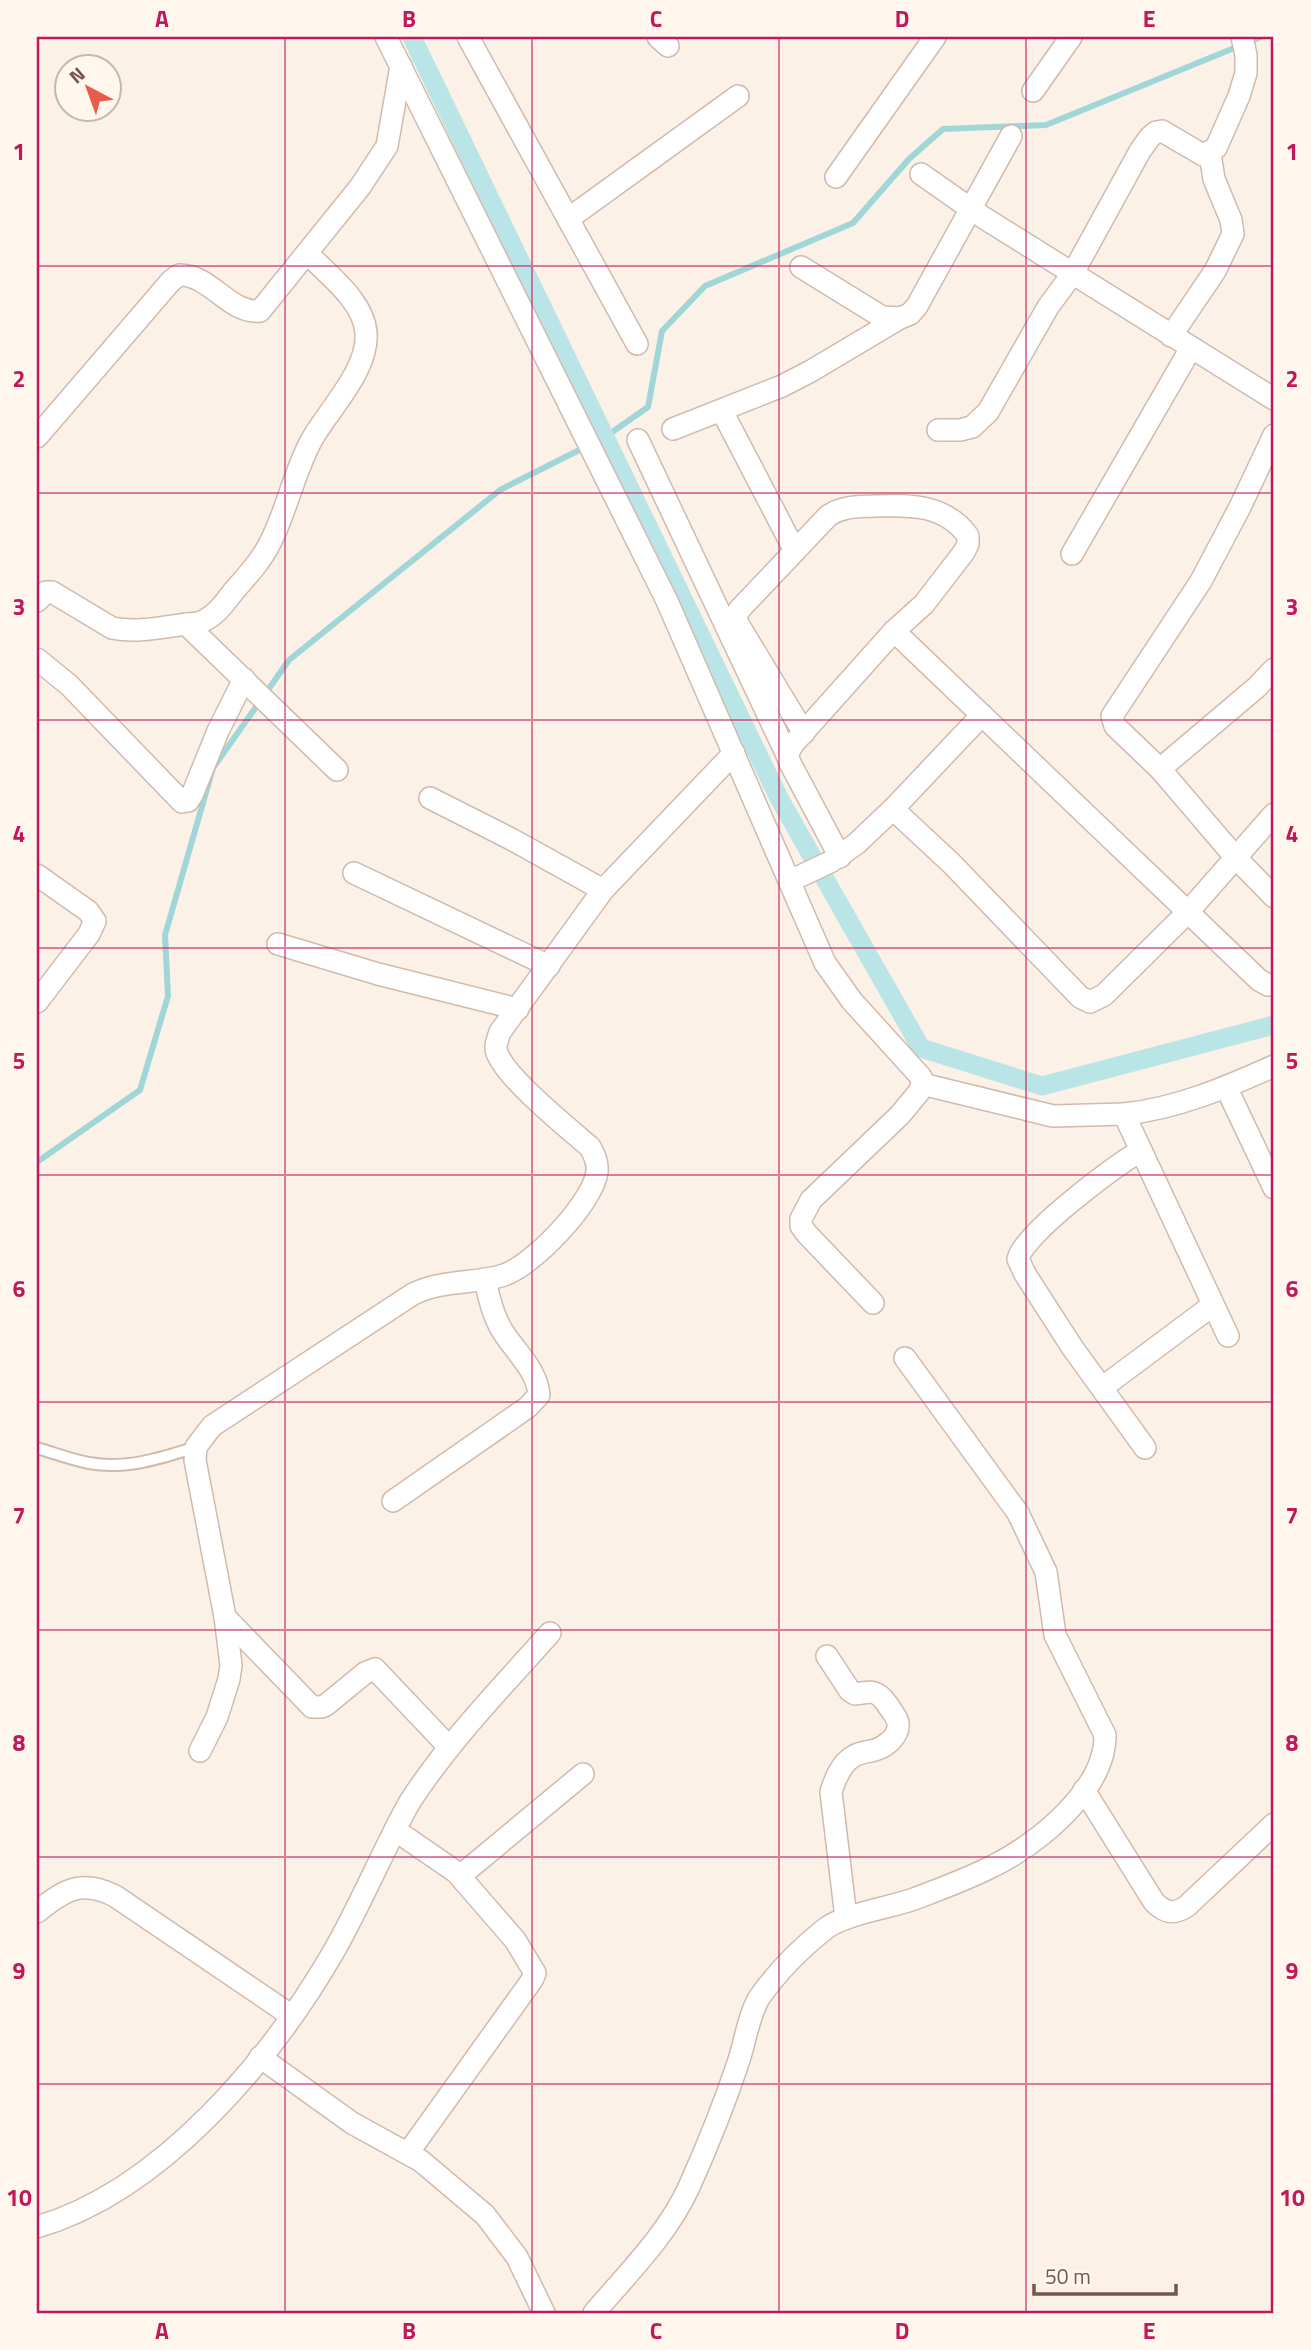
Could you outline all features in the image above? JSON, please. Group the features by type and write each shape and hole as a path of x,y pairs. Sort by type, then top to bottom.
{"street":[{"path":"386,37 667,601 734,753 797,878 813,939 825,963 852,1001 918,1072 922,1084 919,1092 900,1115 811,1200 801,1219 801,1226 807,1234 873,1303"},
{"path":"468,37 637,344"},
{"path":"836,177 935,37"},
{"path":"1033,91 1071,37"},
{"path":"938,430 972,427 988,412 1048,307 1073,272 1131,164 1150,137 1162,131 1203,155 1210,153 1220,141 1246,73 1244,46"},
{"path":"37,437 179,275 194,276 244,308 260,310 360,187 387,146 401,66"},
{"path":"568,219 738,96"},
{"path":"673,429 722,411 811,371 910,314 917,306 1011,136"},
{"path":"1171,335 1215,271 1233,234 1231,220 1214,179 1210,153"},
{"path":"921,174 970,208 1274,398"},
{"path":"38,597 52,592 112,628 123,630 136,631 208,620 216,613 266,549 311,442 357,370 365,352 364,320 356,306 307,253"},
{"path":"801,267 882,317 900,318"},
{"path":"1072,554 1191,348"},
{"path":"722,411 795,551"},
{"path":"1274,435 1240,508 1201,581 1112,716 1115,726 1160,769 1236,858 1274,897"},
{"path":"638,440 835,859"},
{"path":"787,755 793,744 804,733 894,631 924,604 964,552 968,536 955,521 933,509 920,506 844,508 828,516 745,603 737,615 738,624 804,733"},
{"path":"186,624 337,770"},
{"path":"894,631 1187,913 1259,979 1268,985 1274,985"},
{"path":"37,659 69,685 182,802 188,801 192,795 218,731 248,683"},
{"path":"1160,769 1257,687 1274,669"},
{"path":"797,878 835,859 893,809 982,715"},
{"path":"200,1751 217,1717 231,1665 225,1617 195,1460 196,1447 212,1426 413,1294 443,1283 503,1275 526,1263 576,1214 594,1185 597,1172 597,1162 590,1147 516,1080 497,1053 495,1045 500,1032 603,890 734,753"},
{"path":"430,799 511,839 603,890"},
{"path":"893,809 951,864 1080,997 1090,1002 1104,995 1187,913 1274,814"},
{"path":"354,873 549,966"},
{"path":"37,876 88,911 96,921 89,934 39,994"},
{"path":"278,944 378,974 518,1009"},
{"path":"922,1084 1053,1116 1124,1114 1156,1109 1226,1087 1274,1066"},
{"path":"1226,1087 1274,1188"},
{"path":"1124,1114 1228,1336"},
{"path":"1140,1151 1093,1182 1025,1244 1018,1259 1072,1347 1145,1448"},
{"path":"393,1501 528,1407 539,1395 535,1378 500,1328 489,1300 485,1279"},
{"path":"1103,1387 1213,1305"},
{"path":"594,2313 660,2236 676,2213 723,2104 758,2001 779,1971 828,1927 846,1918 915,1898 992,1867 1060,1819 1084,1790 1099,1766 1105,1748 1105,1735 1055,1635 1046,1572 1018,1513 905,1358"},
{"path":"225,1617 312,1707 326,1705 365,1673 375,1669 448,1746"},
{"path":"37,2227 66,2218 96,2202 176,2147 200,2125 260,2057 292,2016 334,1951 410,1802 448,1746 550,1633"},
{"path":"827,1656 850,1691 855,1694 874,1690 880,1693 898,1721 898,1730 886,1745 855,1755 846,1761 831,1792 846,1918"},
{"path":"460,1876 583,1774"},
{"path":"1084,1790 1154,1902 1168,1911 1178,1912 1187,1906 1274,1825"},
{"path":"396,1830 460,1876 515,1940 535,1973 408,2153"},
{"path":"37,1912 70,1889 86,1886 102,1889 292,2016"},
{"path":"260,2057 352,2123 421,2161 485,2215 517,2257 544,2313"}],"lane":[{"path":"37,1448 89,1463 107,1465 159,1459 196,1447"}],"waterway":[{"path":"412,37 780,800 921,1048 1042,1086 1274,1025"},
{"path":"37,1162 140,1090 168,996 165,935 213,768 289,660 500,490 605,437 648,407 662,331 705,286 853,223 909,159 943,129 1046,125 1261,37"}]}
